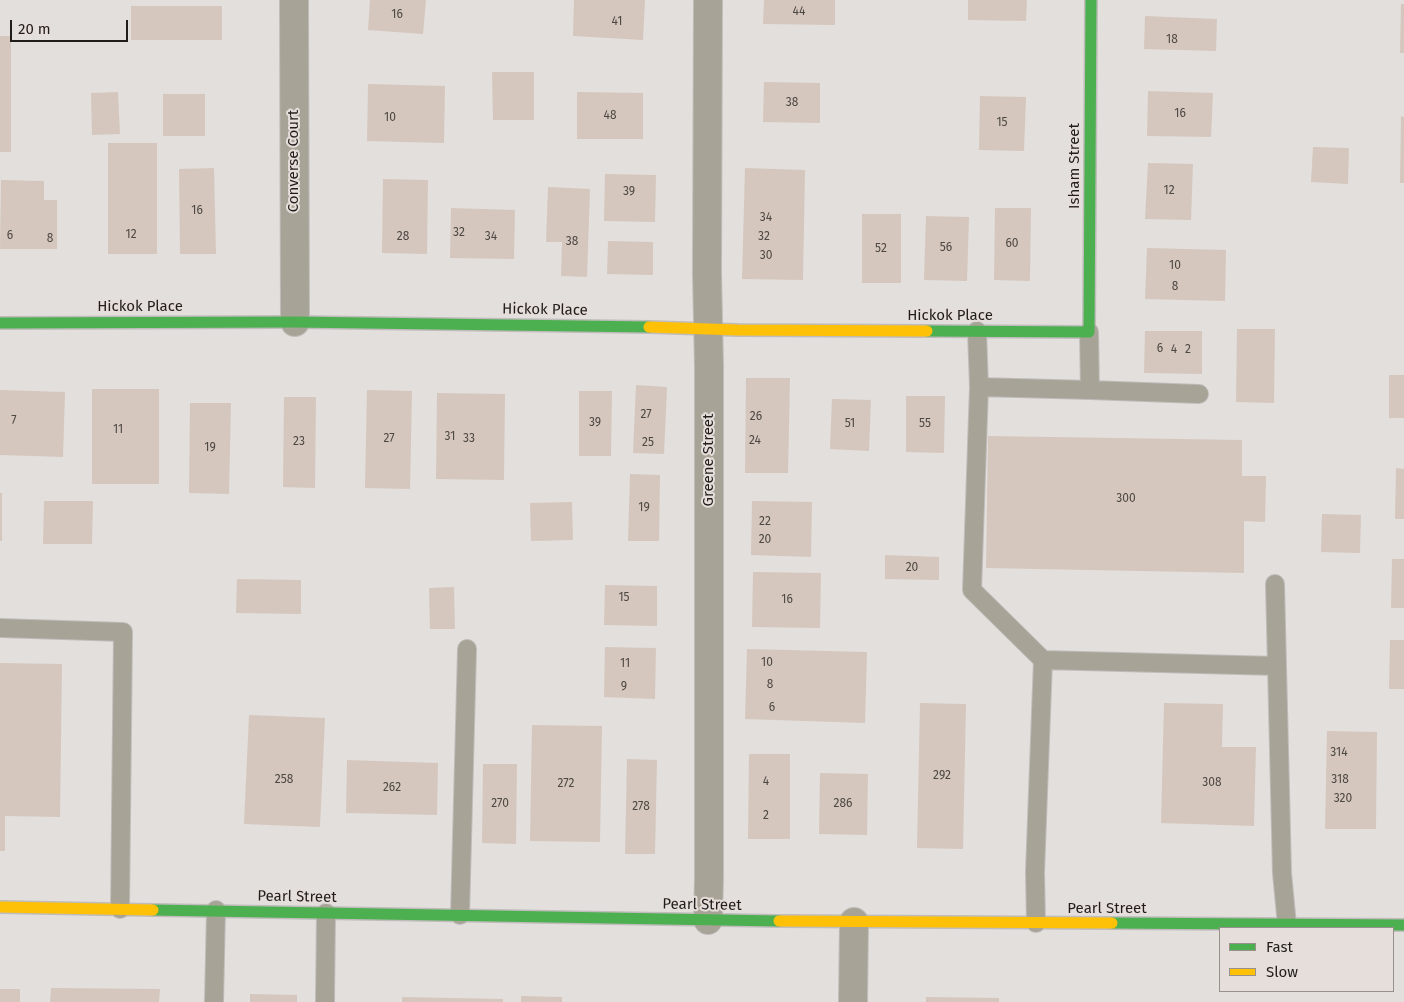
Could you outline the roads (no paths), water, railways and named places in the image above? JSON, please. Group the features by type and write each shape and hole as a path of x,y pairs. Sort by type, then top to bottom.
{"main road":[{"name":"Isham Street","path":"1089,332 1091,0"},
{"name":"Hickok Place","path":"0,323 295,322 738,330 1089,332"},
{"name":"Pearl Street","path":"0,907 854,922 1404,925"}],"street":[{"name":"Converse Court","path":"294,0 295,322"},
{"name":"Greene Street","path":"708,0 708,920"},
{"path":"853,1002 854,922"}],"lane":[{"path":"978,332 979,387 972,590 1043,660 1277,666"},
{"path":"1089,332 1090,390"},
{"path":"979,387 1199,394"},
{"path":"1275,584 1282,873 1287,925"},
{"path":"0,628 123,632 120,908"},
{"path":"460,915 467,649"},
{"path":"1036,923 1035,872 1043,660"},
{"path":"214,1002 216,910"},
{"path":"325,1002 326,913"}]}
